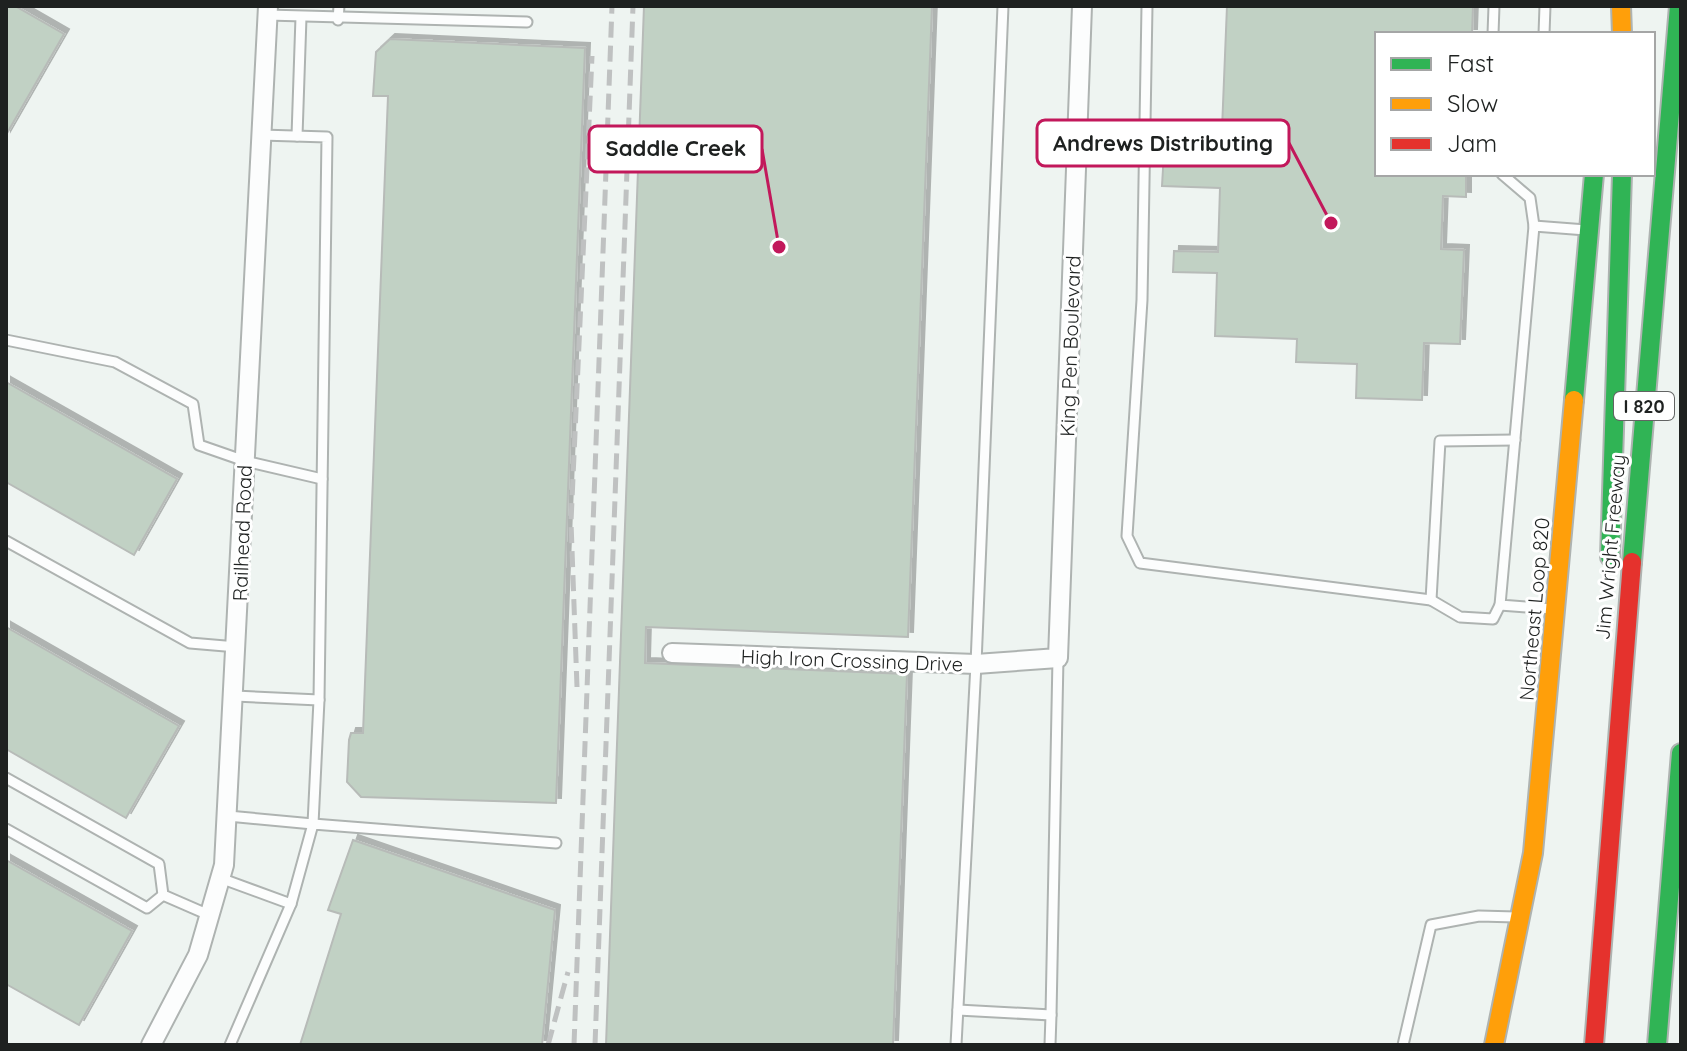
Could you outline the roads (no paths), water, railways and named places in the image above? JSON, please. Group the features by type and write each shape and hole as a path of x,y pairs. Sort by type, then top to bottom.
{"main road":[{"path":"1606,32 1609,6"},
{"path":"1621,6 1622,32"},
{"name":"Jim Wright Freeway","path":"1594,1045 1679,6"},
{"name":"Northeast Loop 820","path":"1494,1045 1533,853 1594,176"},
{"path":"1612,806 1610,579 1622,176"},
{"path":"1657,1045 1681,753"}],"street":[{"name":"King Pen Boulevard","path":"1058,658 1082,6"},
{"name":"Railhead Road","path":"151,1045 198,955 220,878 228,816 267,11"},
{"name":"High Iron Crossing Drive","path":"672,653 976,664 1058,658"}],"lane":[{"path":"338,20 339,6"},
{"path":"956,1045 976,664 1003,6"},
{"path":"1147,6 1142,300 1127,536 1140,563 1431,600 1460,617 1493,619 1500,605 1534,226 1530,198 1504,176"},
{"path":"1493,32 1494,6"},
{"path":"1544,32 1545,6"},
{"path":"267,11 338,20 527,22"},
{"path":"297,136 301,17"},
{"path":"230,1045 291,904 313,824 319,700 327,137 261,135"},
{"path":"1534,226 1589,230"},
{"path":"6,340 115,362 193,404 199,445 245,461 322,479"},
{"path":"1431,600 1440,441 1515,440"},
{"path":"6,541 190,643 237,647"},
{"path":"1500,605 1556,609"},
{"path":"1050,1045 1058,658"},
{"path":"235,696 319,700"},
{"path":"6,778 159,864 163,895"},
{"path":"228,816 556,843"},
{"path":"6,829 147,908 163,895"},
{"path":"220,878 291,904"},
{"path":"163,895 209,915"},
{"path":"1403,1045 1431,925 1479,916 1519,917"},
{"path":"958,1010 1051,1015"}],"railway":[{"path":"574,1045 612,6"},
{"path":"595,1045 633,6"},
{"path":"577,687 571,522 592,56"},
{"path":"548,1045 568,972"}],"place":[{"name":"Andrews Distributing","path":"1331,223"},
{"name":"Saddle Creek","path":"779,247"}]}
